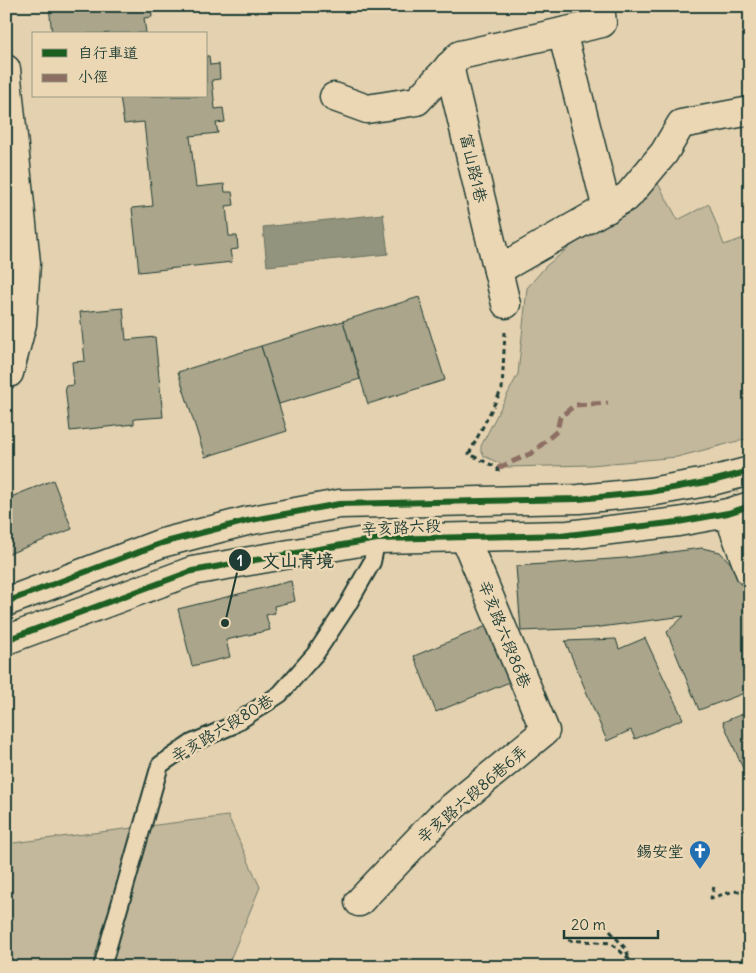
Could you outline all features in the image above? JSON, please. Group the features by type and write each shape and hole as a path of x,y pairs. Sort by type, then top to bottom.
{"street":[{"path":"334,97 367,110 417,101 460,55 602,23 600,6"},
{"path":"562,32 607,209"},
{"name":"富山路1巷","path":"449,66 506,304"},
{"path":"6,69 16,264 22,324 7,376"},
{"path":"498,270 628,196 664,153 681,124 750,111"},
{"name":"辛亥路六段","path":"6,602 162,543 246,521 338,504 579,499 650,492 712,481 750,471"},
{"path":"739,509 750,572"},
{"name":"辛亥路六段","path":"6,640 192,571 377,539 568,535 678,522 739,509"},
{"name":"辛亥路六段86巷","path":"465,538 545,730"},
{"name":"辛亥路六段86巷6弄","path":"359,902 440,817 545,730"}],"lane":[{"name":"辛亥路六段80巷","path":"102,967 160,765 192,743 230,726 280,694 316,654 347,606 372,562 377,539"}],"path":[{"path":"498,477 498,468 469,454 502,389 506,304"},
{"path":"714,887 711,898 731,892 750,890"},
{"path":"610,931 626,949 634,967"},
{"path":"568,940 611,943 629,959"}],"shaded area":[{"path":"655,178 678,220 709,204 724,245 750,236 750,438 677,457 591,465 507,467 484,456 481,446 518,374 527,288 546,266 576,242 629,210"},
{"path":"383,214 388,254 267,266 263,227"},
{"path":"228,816 260,887 227,967 6,967 6,840 13,843"}],"building":[{"path":"49,6 151,6 152,17 144,18 146,32 52,32"},
{"path":"208,56 210,65 219,64 220,79 212,80 215,109 223,108 225,122 216,123 218,133 190,136 196,187 224,184 225,192 232,192 234,205 226,206 229,236 237,236 238,249 230,250 232,262 139,272 132,208 153,206 144,122 124,124 120,98 208,98"},
{"path":"419,297 445,380 368,404 343,321"},
{"path":"123,308 126,340 155,337 163,417 134,419 134,424 70,431 65,386 74,385 72,362 85,361 80,312"},
{"path":"343,321 360,379 279,404 261,346"},
{"path":"261,346 287,431 205,457 178,372"},
{"path":"53,480 72,529 6,555 6,499"},
{"path":"702,548 720,552 738,571 750,604 750,691 699,710 667,632 684,616 593,628 521,631 516,566 625,558"},
{"path":"291,581 295,601 274,606 275,613 266,615 270,630 226,640 230,657 192,666 178,609"},
{"path":"489,625 512,681 436,712 414,656"},
{"path":"645,638 683,719 635,739 631,730 607,741 565,641 616,639 619,649"},
{"path":"750,711 750,785 723,722"}],"marked path":[{"path":"498,468 532,453 557,431 560,417 575,405 608,403"}],"cycle path":[{"path":"6,602 162,543 247,521 339,504 579,499 650,492 712,481 750,471"},
{"path":"6,640 192,571 377,539 568,535 678,522 728,513 750,506"}],"place":[{"name":"文山青境","path":"225,623"},
{"name":"錫安堂","path":"700,870"}]}
